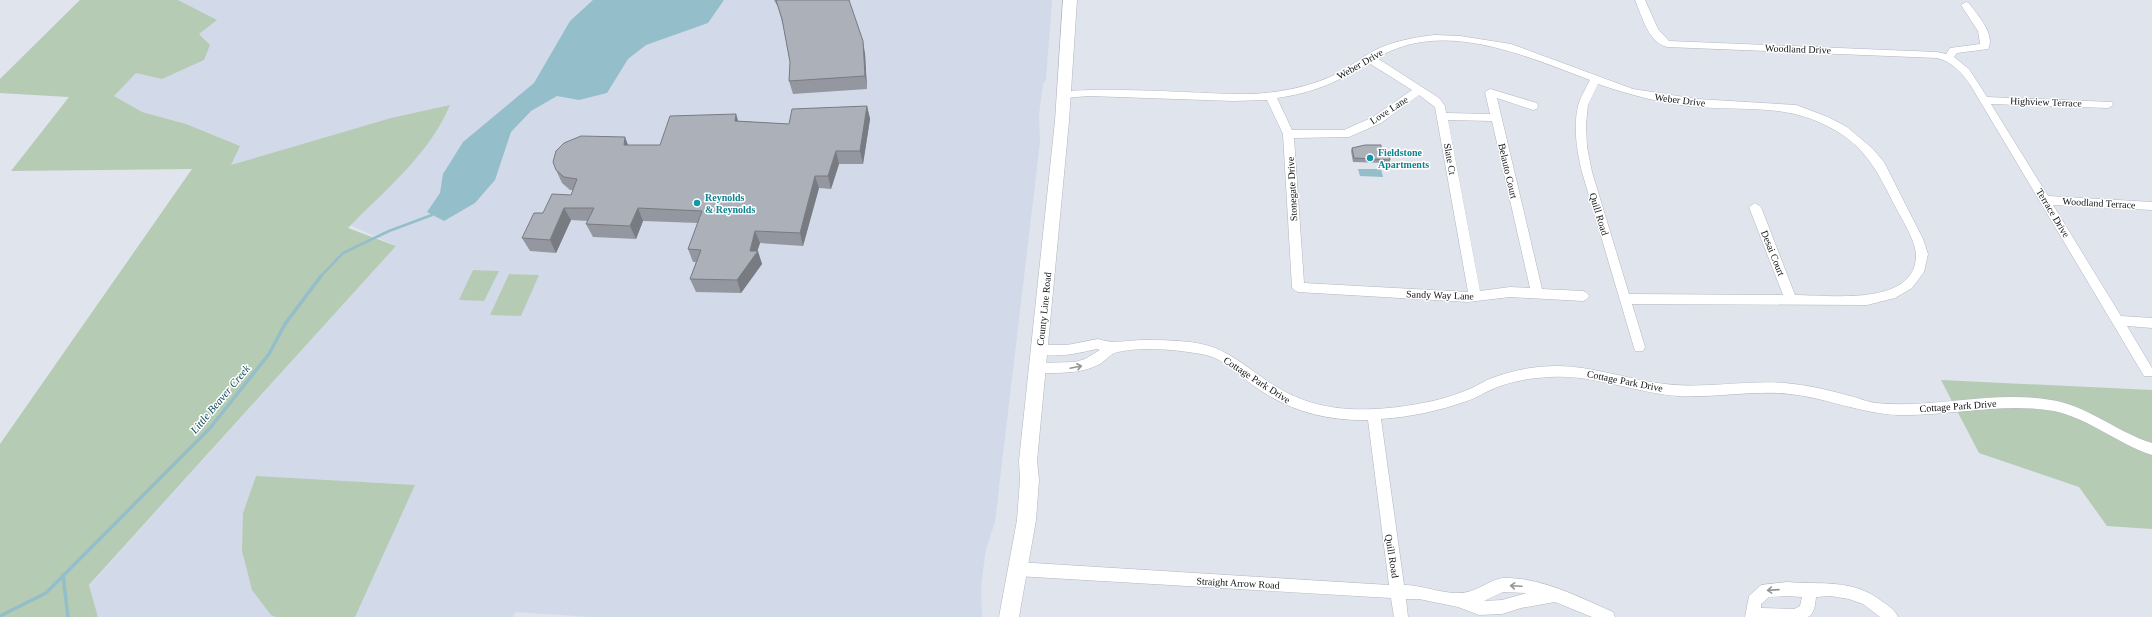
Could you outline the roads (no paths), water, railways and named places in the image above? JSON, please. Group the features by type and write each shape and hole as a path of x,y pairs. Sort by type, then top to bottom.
{"main road":[{"name":"County Line Road","path":"1009,617 1012,592 1023,547 1030,476 1028,460 1064,95 1070,0"}],"street":[{"name":"Woodland Drive","path":"1640,0 1657,38 1675,45 1937,55 1950,58"},
{"path":"1950,58 1954,50 1976,49 1984,47 1986,44 1983,33 1966,5"},
{"name":"Weber Drive","path":"1064,95 1089,93 1233,98 1271,96 1314,87 1335,79 1385,49 1408,42 1435,38 1481,40 1507,46 1539,57 1595,80 1631,92 1667,100 1796,110 1824,120 1843,130 1868,151 1880,165 1917,239 1922,254 1918,272 1908,286 1891,294 1867,300 1625,299"},
{"name":"Slate Ct","path":"1369,58 1435,100 1440,106 1475,296"},
{"name":"Terrace Drive","path":"1950,58 1964,67 2148,372"},
{"name":"Quill Road","path":"1595,80 1583,105 1582,147 1586,172 1639,347"},
{"name":"Love Lane","path":"1288,134 1345,134 1377,120 1419,90"},
{"name":"Belauto Court","path":"1533,106 1490,92 1537,294"},
{"name":"Stonegate Drive","path":"1271,96 1288,134 1298,287"},
{"name":"Highview Terrace","path":"1984,100 2108,104"},
{"path":"1442,116 1496,118"},
{"name":"Woodland Terrace","path":"2045,200 2152,206"},
{"name":"Desai Court","path":"1755,207 1791,299"},
{"name":"Sandy Way Lane","path":"1298,287 1475,296 1510,292 1583,296"},
{"path":"2118,321 2152,323"},
{"name":"Cottage Park Drive","path":"1040,349 1067,350 1098,344 1110,349 1126,346 1143,346 1190,347 1206,350 1228,360 1261,384 1295,404 1313,410 1333,413 1374,414 1431,407 1464,397 1513,376 1559,371 1581,372 1646,387 1672,390 1713,391 1775,388 1821,394 1874,408 1939,410 2023,403 2056,406 2098,422 2122,437 2152,450"},
{"name":"Cottage Park Drive","path":"1038,368 1072,368 1089,364 1103,357 1110,349"},
{"name":"Quill Road","path":"1374,414 1401,617"},
{"name":"Straight Arrow Road","path":"1017,569 1419,592 1458,600 1479,608 1502,607 1521,600 1553,596"},
{"name":"Straight Arrow Road","path":"1458,600 1480,596 1502,585 1530,587 1574,602 1608,617"},
{"path":"1810,592 1807,610 1795,616 1753,616 1754,601 1766,590 1787,589 1810,592 1830,589 1849,592 1868,599 1891,617"}],"water":[{"path":"593,0 724,0 708,23 646,45 628,59 607,93 579,100 557,96 531,111 511,132 495,180 475,203 444,221 427,212 440,193 443,174 463,142 534,83 570,21"},
{"path":"1358,169 1381,169 1383,177 1360,176"}],"waterway":[{"name":"Little Beaver Creek","path":"320,277 343,253 389,231 432,215"},
{"name":"Little Beaver Creek","path":"63,576 210,428 269,354 285,324 321,276"},
{"name":"Little Beaver Creek","path":"0,616 46,593 63,576"},
{"path":"63,576 68,617"}],"place":[{"name":"Fieldstone Apartments","path":"1370,158"},
{"name":"Reynolds & Reynolds","path":"697,203"}]}
